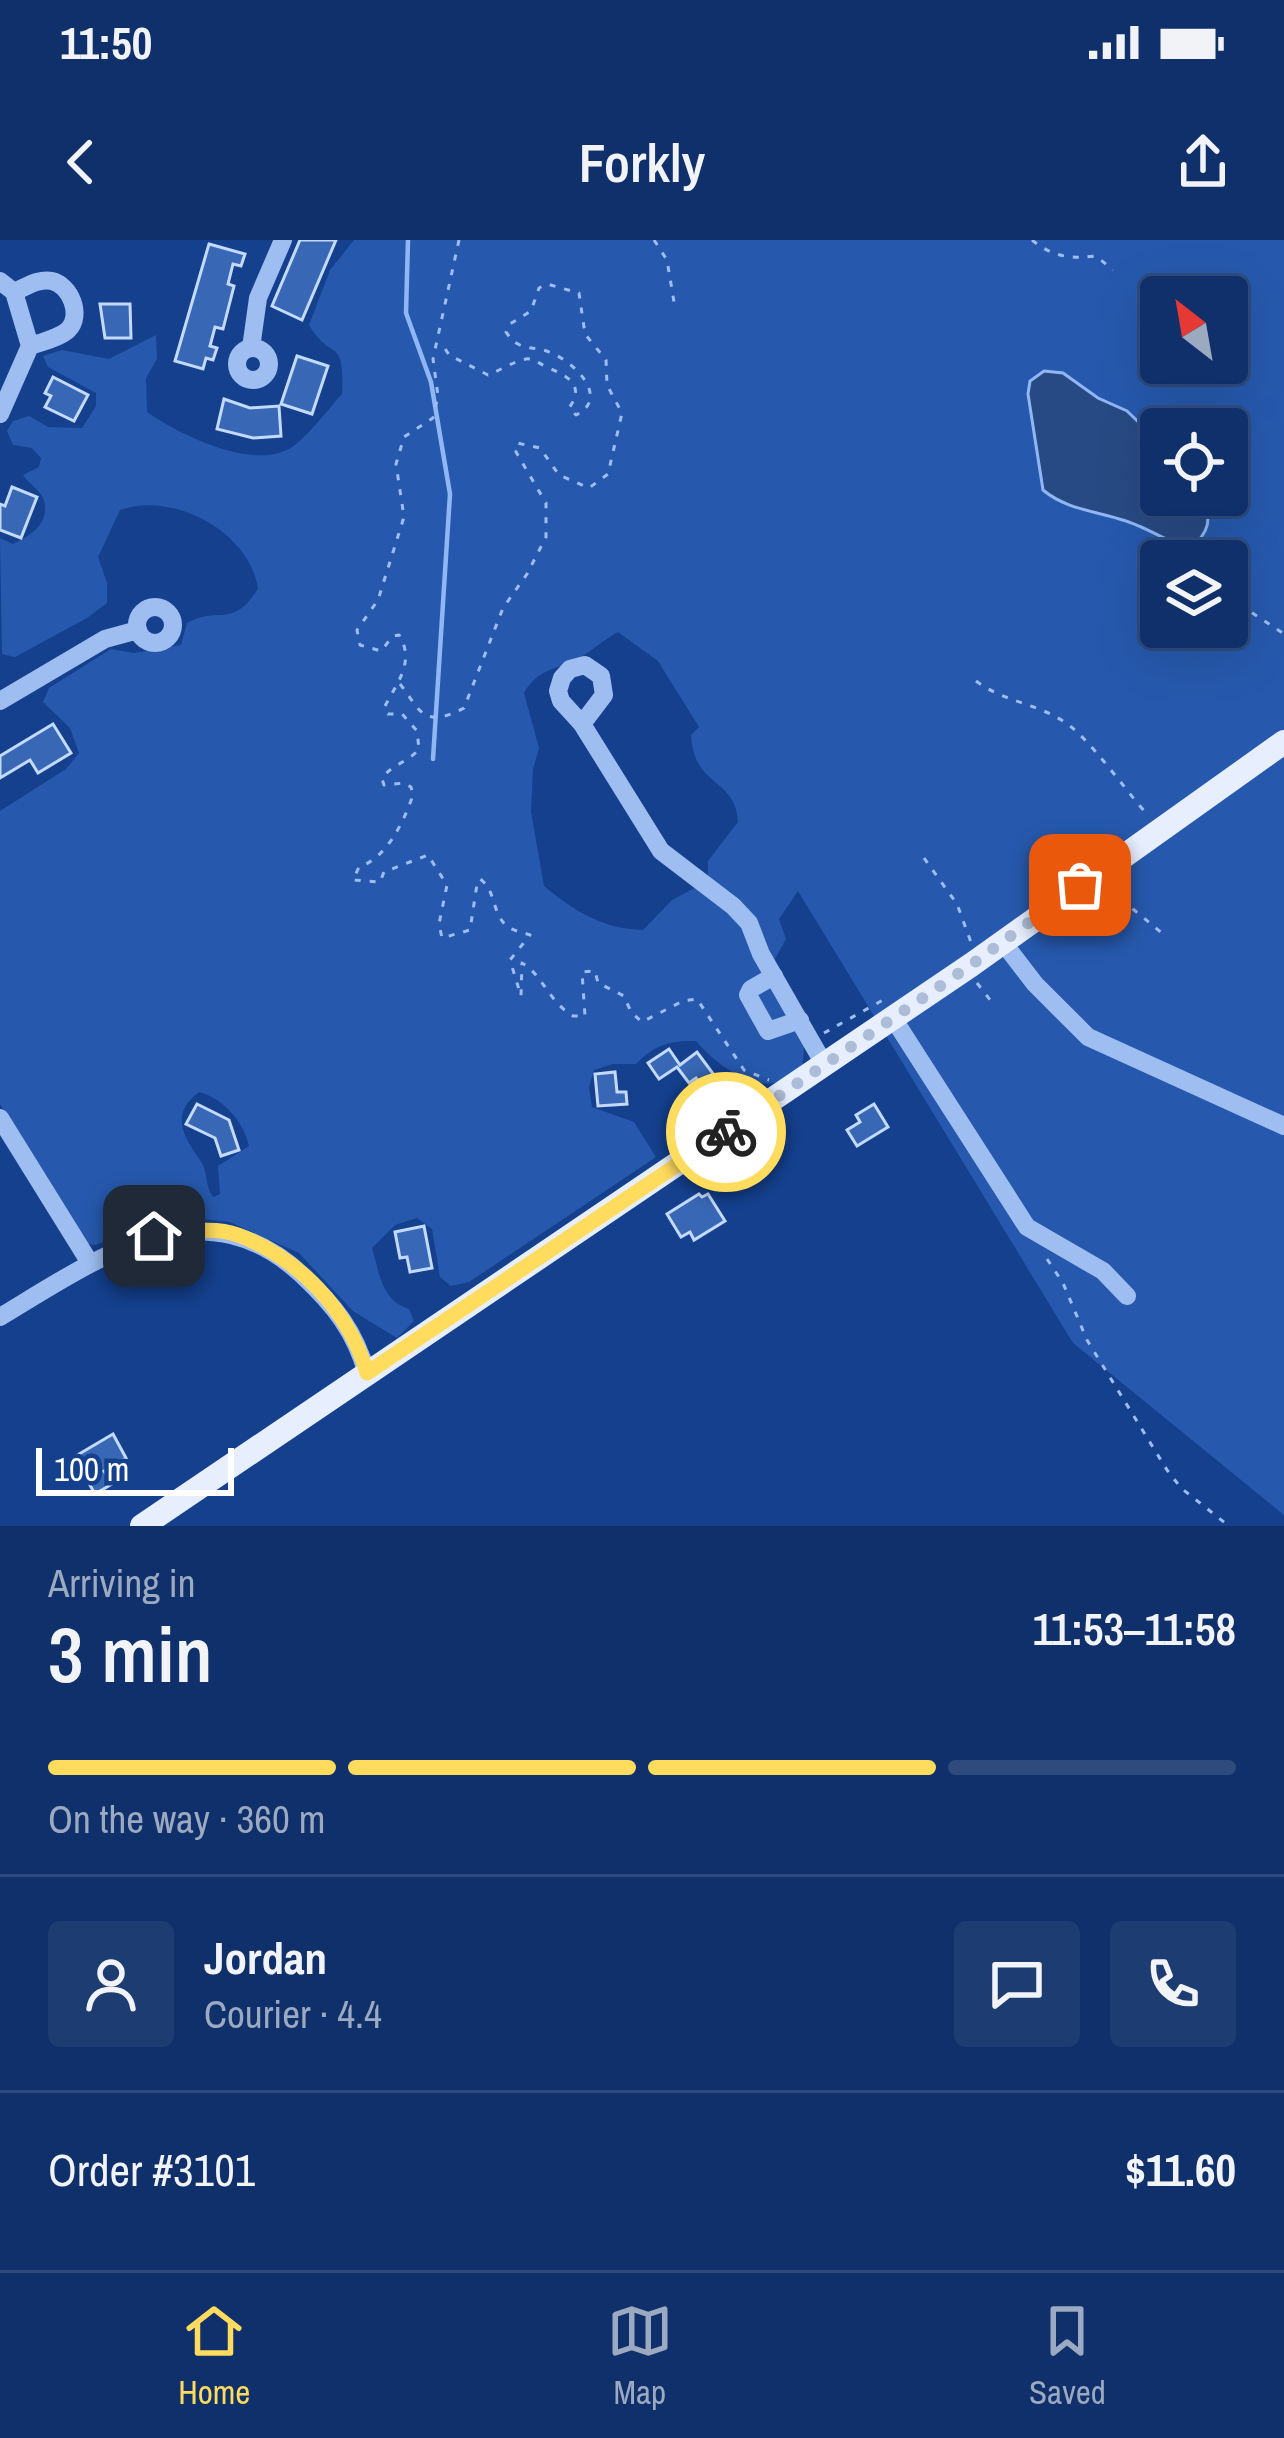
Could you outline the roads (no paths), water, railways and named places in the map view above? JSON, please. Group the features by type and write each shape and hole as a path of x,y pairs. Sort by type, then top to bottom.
{"main road":[{"path":"142,1526 819,1053 858,1041 893,1018 1284,742"}],"street":[{"path":"250,348 258,298 280,241"},
{"path":"0,414 31,346 68,329 74,318 69,292 59,282 7,286 31,346"},
{"path":"1,698 105,639 138,629"},
{"path":"582,724 648,836 749,923 819,1053"},
{"path":"1002,941 1035,984 1088,1037 1284,1126"},
{"path":"774,976 748,995 760,1022 768,1031 800,1020"},
{"path":"893,1018 1027,1227 1103,1271 1127,1296"},
{"path":"0,1118 90,1263"},
{"path":"0,1317 90,1263 154,1236 202,1229 236,1234 292,1265 336,1306 358,1343 367,1373"}],"waterway":[{"path":"408,240 406,313 431,382 450,494 433,759"}]}
